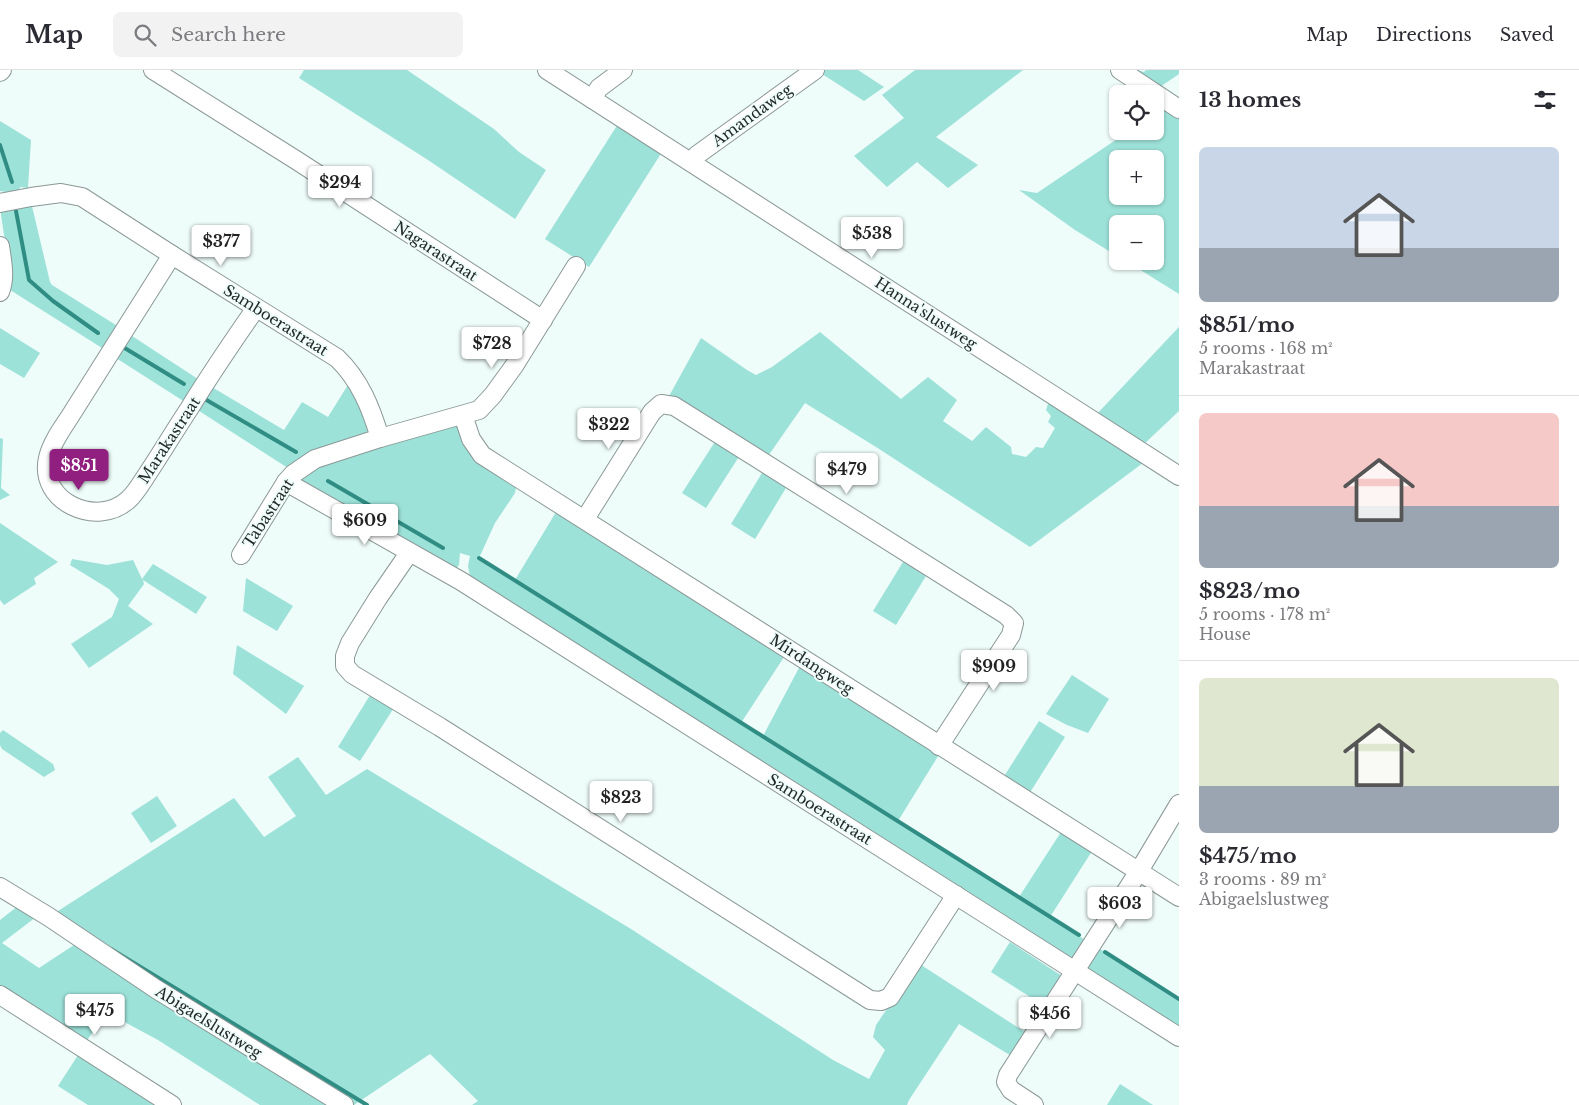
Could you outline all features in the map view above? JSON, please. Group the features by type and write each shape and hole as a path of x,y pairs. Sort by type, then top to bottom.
{"street":[{"name":"Nagarastraat","path":"153,70 543,320"},
{"name":"Hanna'slustweg","path":"547,70 1179,476"},
{"path":"592,99 598,88 623,70"},
{"name":"Amandaweg","path":"691,162 697,155 815,70"},
{"path":"1120,70 1179,109"},
{"name":"Samboerastraat","path":"0,203 31,196 61,193 82,197 338,358 350,370 358,384 373,414 380,438"},
{"path":"0,246 4,269 0,292"},
{"name":"Marakastraat","path":"172,255 55,441 48,459 48,475 52,486 60,497 70,505 93,513 115,509 128,500 159,457 189,408 256,308"},
{"name":"Tabastraat","path":"241,555 286,482 293,474 315,459 478,410 493,395 514,366 576,266"},
{"path":"585,519 652,412 661,404 674,406 1006,615 1014,623 1011,635 939,746"},
{"name":"Mirdangweg","path":"463,415 471,439 482,455 1179,897"},
{"name":"Samboerastraat","path":"286,482 461,581 1179,1036"},
{"path":"409,553 350,643 345,656 345,666 352,674 440,727 870,1000 881,1001 890,997 956,896"},
{"path":"1034,1105 1010,1090 1006,1082 1008,1074 1179,804"},
{"name":"Abigaelslustweg","path":"0,888 49,917 156,989 344,1105"},
{"path":"0,995 172,1105"}],"shaded area":[{"path":"304,70 407,70 494,129 519,152 546,170 515,219 428,160 299,78"},
{"path":"821,70 858,70 884,87 864,101 819,72"},
{"path":"915,70 1023,70 936,137 978,165 948,188 917,162 887,187 854,156 904,118 882,95"},
{"path":"1137,70 1144,72 1146,70 1179,70 1179,74 1163,85 1151,85 1133,74"},
{"path":"1164,104 1179,114 1179,294 1140,270 1164,270 1164,215 1109,215 1109,251 1075,230 1019,190 1037,193 1116,140 1164,140"},
{"path":"0,121 31,140 28,188 20,187 19,191 0,191"},
{"path":"618,124 662,152 589,267 545,239"},
{"path":"31,202 52,285 119,327 105,348 102,348 7,288 5,241 1,210"},
{"path":"1179,327 1179,411 1142,446 1095,416"},
{"path":"0,328 40,353 24,378 0,364"},
{"path":"820,332 901,399 928,377 957,400 943,421 972,441 986,427 1011,447 1012,454 1026,457 1036,447 1043,448 1055,428 1048,422 1051,416 1046,410 1050,398 1147,460 1030,547 805,403 766,459 668,398 701,338 756,375 772,367"},
{"path":"129,334 201,381 185,402 116,358"},
{"path":"351,380 369,422 368,430 364,437 288,468 196,409 210,386 284,430 302,402 328,417"},
{"path":"455,425 461,428 516,488 515,493 495,523 479,558 515,580 556,512 786,654 741,723 763,736 801,664 940,753 898,821 1019,897 1063,829 1094,848 1050,917 1090,943 1071,961 470,577 468,566 470,556 460,553 459,565 455,570 298,485 297,477 319,462"},
{"path":"718,437 742,452 706,508 682,493"},
{"path":"0,438 3,439 1,488 10,495 0,500"},
{"path":"765,468 789,483 755,539 731,524"},
{"path":"0,523 58,562 34,578 36,584 4,605 0,600"},
{"path":"906,557 929,571 896,625 873,611"},
{"path":"72,559 107,565 133,560 142,579 153,564 207,597 196,614 143,580 144,584 128,606 153,624 89,668 71,644 112,617 119,599 109,589 70,565"},
{"path":"246,578 293,606 277,631 243,611"},
{"path":"237,645 304,686 286,714 233,674"},
{"path":"1072,675 1109,699 1088,733 1046,714"},
{"path":"372,692 395,706 360,761 338,747"},
{"path":"1039,721 1065,737 1029,794 1003,778"},
{"path":"3,730 53,764 55,770 44,777 2,749 0,733"},
{"path":"298,757 326,795 367,769 631,929 833,1060 869,1079 885,1050 873,1037 876,1025 918,963 1028,1034 1013,1057 959,1024 907,1105 472,1105 478,1101 430,1054 354,1105 351,1105 54,917 58,911 234,798 264,837 296,816 268,777"},
{"path":"157,796 177,826 151,843 131,813"},
{"path":"18,906 36,917 2,943 39,968 80,941 338,1105 260,1105 158,1040 106,1012 84,1045 0,991 0,920"},
{"path":"1010,942 1065,978 1046,1007 991,972"},
{"path":"1097,947 1179,999 1179,1031 1087,970 1087,965"},
{"path":"80,1052 163,1105 88,1105 58,1086"},
{"path":"1120,1084 1153,1105 1107,1105"}],"waterway":[{"path":"0,145 12,182"},
{"path":"16,211 29,280 53,301 98,333"},
{"path":"123,347 184,384"},
{"path":"203,398 296,452"},
{"path":"328,481 443,548"},
{"path":"479,558 1079,935"},
{"path":"111,949 367,1105"},
{"path":"1105,952 1179,999"}]}
